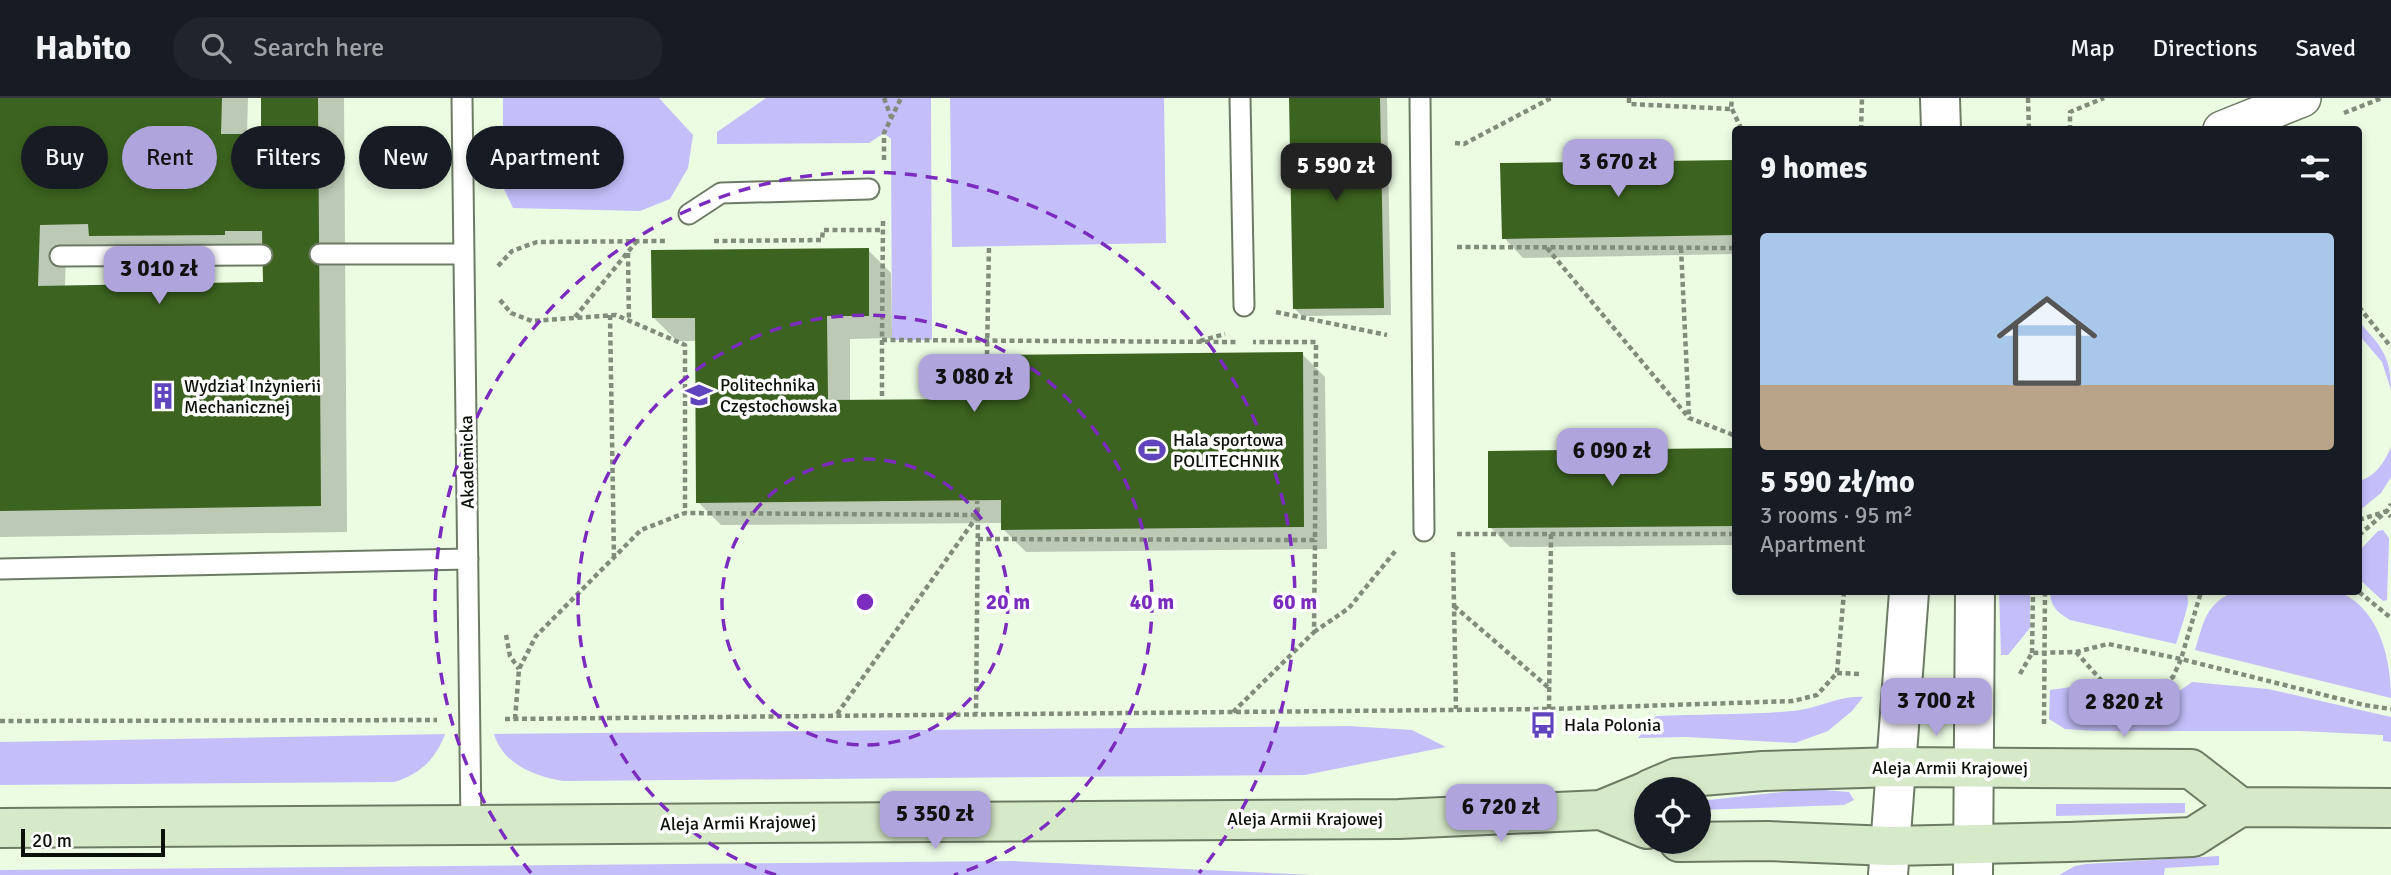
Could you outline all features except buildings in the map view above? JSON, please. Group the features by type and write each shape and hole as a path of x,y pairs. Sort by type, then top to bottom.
{"main road":[{"name":"Aleja Armii Krajowej","path":"1688,777 1763,771 1896,767 2191,769 2240,807"},
{"name":"Aleja Armii Krajowej","path":"0,828 1399,819 1601,810 1634,796"},
{"path":"1711,842 1767,841 1889,860 1973,860 2193,837 2240,807 2391,808"},
{"name":"Aleja Armii Krajowej","path":"1601,810 1634,824"}],"street":[{"path":"1940,98 1941,126"},
{"path":"2232,126 2302,98"},
{"path":"1889,860 1909,595"},
{"path":"1973,860 1975,595"}],"lane":[{"name":"Akademicka","path":"462,98 471,826"},
{"path":"1240,98 1244,306"},
{"path":"1420,98 1424,531"},
{"path":"690,214 721,193 869,188"},
{"path":"320,254 464,254"},
{"path":"60,256 262,255"},
{"path":"0,569 468,559"}],"path":[{"path":"884,98 891,118"},
{"path":"884,161 884,133 901,98"},
{"path":"1464,144 1551,98"},
{"path":"1629,98 1629,104 1731,109"},
{"path":"1730,98 1731,109 1740,126"},
{"path":"1861,126 1862,98"},
{"path":"2028,98 2029,126"},
{"path":"2070,126 2070,112 2104,98"},
{"path":"882,399 883,216"},
{"path":"703,241 822,240 822,230 882,230"},
{"path":"575,318 637,241"},
{"path":"495,271 512,251 537,242 676,241"},
{"path":"987,355 989,246"},
{"path":"1456,247 1732,248"},
{"path":"1546,247 1689,418 1732,434"},
{"path":"1681,248 1689,418"},
{"path":"628,253 629,321"},
{"path":"495,292 511,313 532,321 616,315 685,345 685,513"},
{"path":"1244,306 1387,334"},
{"path":"2362,311 2391,347"},
{"path":"610,315 614,558"},
{"path":"882,340 1238,342"},
{"path":"1251,342 1316,342 1314,632"},
{"path":"976,713 977,501"},
{"path":"2362,532 2387,511 2391,504"},
{"path":"2387,511 2391,517"},
{"path":"2362,519 2387,511"},
{"path":"515,719 519,669 536,636 641,530 685,513 978,515"},
{"path":"837,715 978,515"},
{"path":"1452,534 1732,534"},
{"path":"1549,709 1551,534"},
{"path":"978,539 1315,540"},
{"path":"1233,712 1314,632 1349,608 1398,548"},
{"path":"2362,594 2391,618"},
{"path":"0,721 470,720 1549,709 1793,701 1817,695 1837,673 1844,595"},
{"path":"2018,678 2032,653 2033,595"},
{"path":"2044,729 2045,595"},
{"path":"2076,652 2125,707 2173,677 2200,595"},
{"path":"1453,605 1549,688"},
{"path":"2032,653 2076,652 2108,644 2181,659 2364,705 2391,709"},
{"path":"1837,673 1870,674"}],"shaded area":[{"path":"503,98 659,98 693,135 688,168 670,199 640,211 513,208 504,189 624,189 624,126 503,126"},
{"path":"766,98 931,98 932,340 892,340 891,139 884,133 869,143 717,144 717,132"},
{"path":"950,98 1164,98 1166,243 952,247"},
{"path":"2362,325 2387,360 2391,390 2382,362 2362,339"},
{"path":"2391,447 2391,477 2381,493 2362,509 2362,480 2379,468"},
{"path":"2383,530 2389,538 2387,600 2383,601 2362,582 2362,548 2378,531"},
{"path":"1999,595 2030,595 2030,628 2008,655 2001,655"},
{"path":"2051,595 2187,595 2188,604 2176,644 2070,620 2056,609"},
{"path":"2344,595 2365,611 2381,638 2389,668 2391,698 2195,650 2207,615 2224,597"},
{"path":"2192,682 2268,689 2391,717 2391,742 2383,741 2383,735 2300,731 2065,729 2049,719 2050,690 2078,686 2099,709 2100,715 2147,717 2148,713"},
{"path":"1863,697 1852,711 1828,731 1795,743 1687,737 1638,738 1656,716 1793,711 1846,698"},
{"path":"1349,726 1412,730 1446,747 1305,775 563,781 541,776 512,761 498,744 494,734"},
{"path":"445,734 426,765 394,782 0,785 0,742"},
{"path":"1811,789 1849,792 1854,800 1844,805 1711,810 1711,800"},
{"path":"2185,803 2185,813 2056,816 2056,804"},
{"path":"2219,856 2219,865 2165,868 2164,875 2059,875 2075,866 2086,864"},
{"path":"1013,861 1314,875 0,875 0,870"}],"place":[{"name":"Politechnika Częstochowska","path":"699,395"},
{"name":"Wydział Inżynierii Mechanicznej","path":"163,396"},
{"name":"Hala sportowa POLITECHNIK","path":"1152,450"},
{"name":"Hala Polonia","path":"1543,725"}]}
